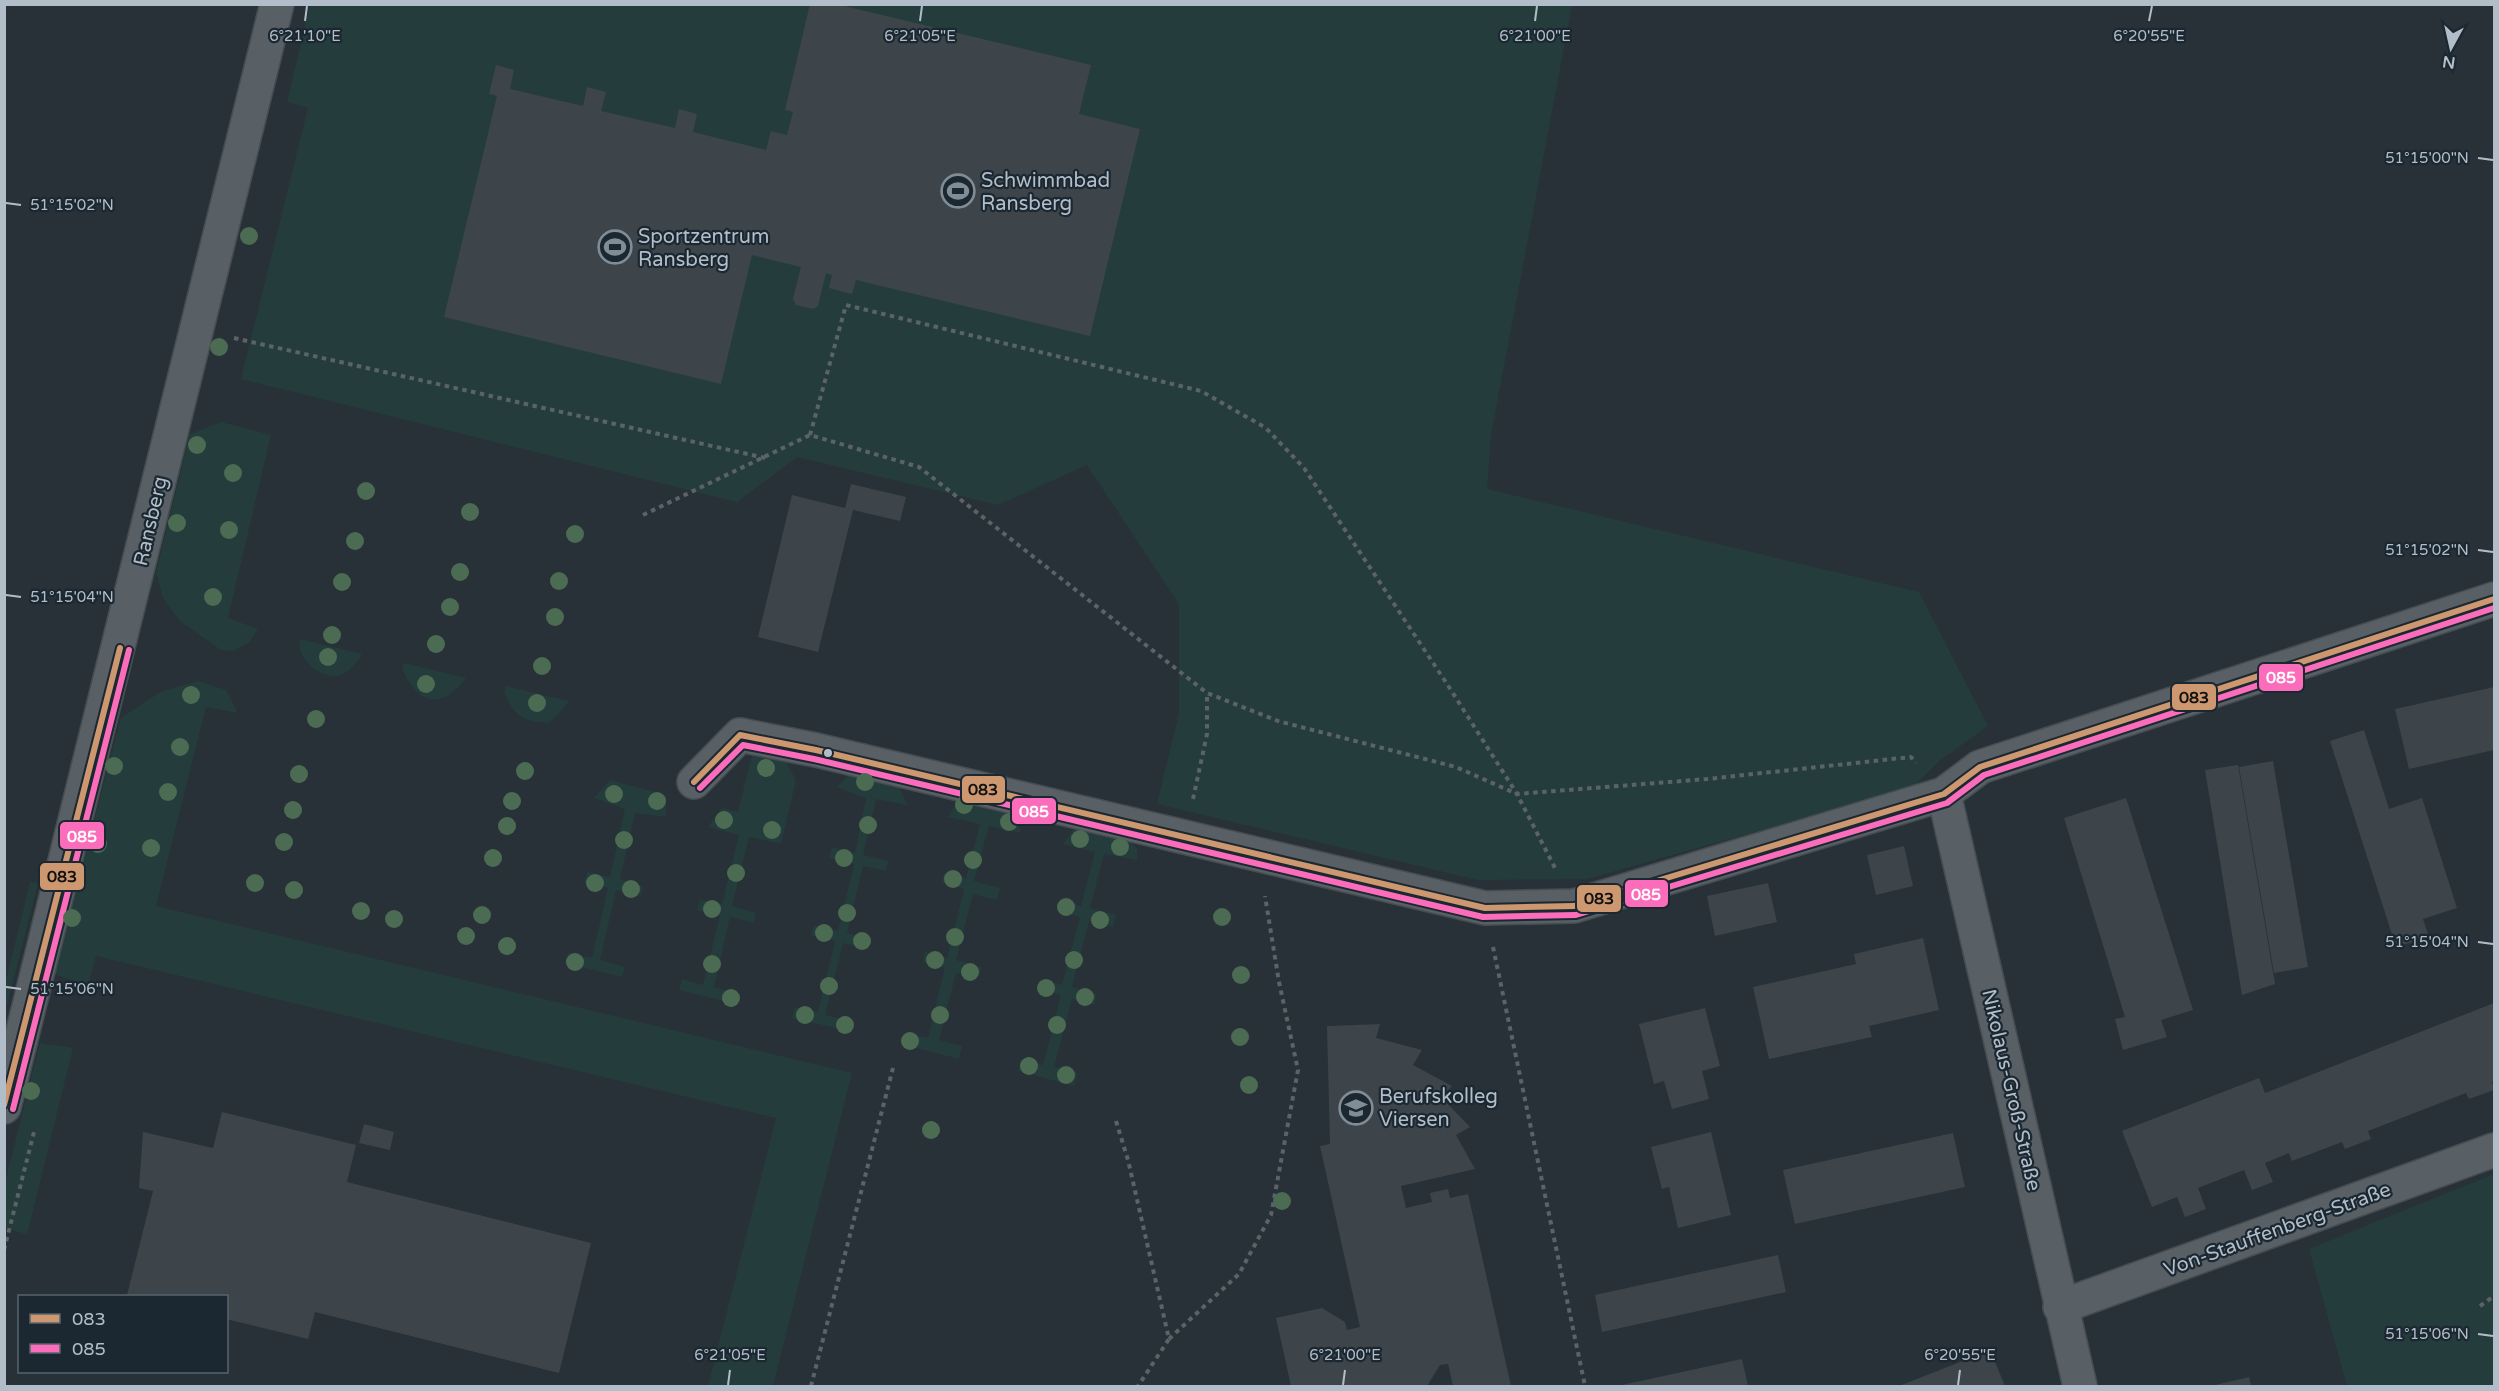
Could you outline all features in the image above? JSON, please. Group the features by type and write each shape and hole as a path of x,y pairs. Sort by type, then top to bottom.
{"street":[{"name":"Ransberg","path":"4,1107 120,648 277,4"},
{"path":"694,782 740,735 816,750 1485,908 1574,906 1944,794 1980,767 2494,599"},
{"name":"Nikolaus-Groß-Straße","path":"1944,794 2060,1307 2080,1386"},
{"name":"Von-Stauffenberg-Straße","path":"2060,1307 2494,1150"}],"path":[{"path":"810,435 846,306 1201,391 1266,428 1304,468 1517,794 1574,906"},
{"path":"196,329 765,458"},
{"path":"643,516 810,435 919,467 1207,693 1278,721 1456,767 1517,794 1707,779 1911,757 1944,794"},
{"path":"1186,837 1207,734 1207,693"},
{"path":"1138,1386 1168,1339 1239,1274 1271,1215 1298,1070 1258,854"},
{"path":"1485,908 1585,1386"},
{"path":"811,1386 893,1068"},
{"path":"1116,1121 1128,1160 1168,1339"},
{"path":"2480,1306 2494,1296"}],"green space":[{"path":"310,5 1572,5 1491,435 1487,489 1919,592 1988,726 1939,761 1912,788 1587,879 1478,880 1157,804 1179,713 1179,604 1087,465 998,505 797,457 737,502 241,379 308,108 287,102"},
{"path":"221,422 271,435 228,618 258,629 250,642 233,651 221,650 180,621 163,598 156,573 190,434"},
{"path":"300,639 362,654 354,666 343,674 327,675 319,672 306,661 300,647"},
{"path":"404,663 466,678 448,696 431,699 415,690 408,681 402,669"},
{"path":"198,681 226,690 238,713 206,707 156,906 852,1073 773,1386 708,1386 776,1118 96,956 88,986 54,974 121,718 162,691"},
{"path":"506,686 569,701 557,716 547,723 531,721 511,706 504,692"},
{"path":"753,750 783,757 796,780 781,844 749,837 732,906 756,913 754,923 730,917 714,987 738,994 736,1004 679,990 682,979 703,985 720,915 697,910 700,900 722,904 739,835 708,827 722,808 738,812"},
{"path":"852,771 896,782 908,805 876,799 863,855 888,861 886,871 863,866 847,933 870,938 868,949 843,943 825,1015 851,1021 849,1031 792,1018 795,1007 818,1012 835,941 811,935 814,925 838,931 854,864 829,858 832,847 855,853 866,798 837,787"},
{"path":"610,780 666,795 666,817 635,813 620,879 643,886 641,896 616,890 600,960 625,967 622,977 565,963 568,953 592,958 608,888 584,883 587,872 610,877 625,809 594,798"},
{"path":"960,797 1013,810 1022,833 989,826 974,881 1000,888 997,900 973,894 956,960 981,967 979,977 956,973 939,1040 962,1046 959,1059 902,1044 905,1033 928,1038 945,967 923,962 925,952 947,958 964,889 942,883 944,873 966,878 980,824 948,817"},
{"path":"1086,827 1126,839 1137,848 1137,860 1104,854 1090,908 1116,915 1113,927 1089,921 1072,987 1097,994 1094,1005 1072,999 1054,1067 1078,1073 1074,1086 1018,1071 1021,1060 1043,1065 1061,995 1038,989 1040,980 1062,985 1080,917 1057,910 1060,900 1081,906 1095,852 1063,844 1074,829"},
{"path":"30,882 38,883 5,1013 5,984"},
{"path":"40,1043 73,1048 27,1235 5,1227 5,1183"},
{"path":"2494,1174 2494,1386 2347,1386 2309,1249"}],"building":[{"path":"810,4 836,4 1091,65 1079,114 1140,129 1090,336 856,280 852,294 829,288 832,275 826,273 818,306 813,309 796,305 793,299 801,267 752,255 721,384 444,317 497,96 489,94 496,65 514,70 510,89 583,106 587,87 606,92 601,111 675,128 679,109 697,114 693,132 766,150 771,131 787,135 793,112 785,110"},
{"path":"851,484 906,497 900,521 853,510 818,652 758,637 792,495 845,508"},
{"path":"2494,687 2494,750 2409,769 2395,709"},
{"path":"2364,730 2389,809 2422,798 2457,908 2423,919 2429,937 2396,947 2330,741"},
{"path":"2273,761 2308,967 2274,973 2239,767"},
{"path":"2238,765 2275,984 2242,995 2205,770"},
{"path":"2126,798 2193,1010 2161,1020 2167,1037 2123,1050 2115,1019 2125,1017 2064,818"},
{"path":"1904,846 1913,886 1876,895 1867,855"},
{"path":"1768,883 1777,922 1715,936 1707,896"},
{"path":"1923,938 1939,1010 1869,1026 1872,1037 1769,1059 1753,987 1856,964 1854,954"},
{"path":"2494,1003 2494,1081 2492,1082 2494,1090 2469,1099 2466,1093 2368,1131 2371,1139 2345,1149 2342,1142 2292,1161 2289,1153 2265,1163 2273,1182 2252,1190 2244,1170 2198,1188 2206,1209 2185,1217 2177,1197 2152,1207 2122,1131 2259,1078 2265,1093"},
{"path":"1705,1008 1720,1066 1702,1071 1709,1099 1672,1109 1664,1081 1654,1084 1639,1024"},
{"path":"1380,1024 1376,1038 1422,1050 1413,1065 1452,1086 1441,1097 1470,1127 1456,1135 1475,1169 1401,1186 1406,1208 1432,1202 1430,1193 1448,1189 1450,1198 1468,1194 1511,1386 1453,1386 1448,1364 1440,1365 1427,1386 1291,1386 1276,1318 1322,1308 1345,1322 1347,1330 1360,1327 1320,1146 1330,1144 1327,1026"},
{"path":"222,1112 356,1145 347,1182 591,1243 559,1373 315,1312 308,1339 228,1319 228,1295 127,1295 153,1191 139,1188 143,1132 213,1148"},
{"path":"364,1124 394,1132 390,1150 359,1143"},
{"path":"1711,1132 1731,1215 1678,1228 1669,1187 1662,1189 1651,1147"},
{"path":"1953,1133 1965,1187 1795,1224 1783,1170"},
{"path":"1778,1255 1786,1292 1602,1332 1595,1295"},
{"path":"1990,1350 2005,1386 1899,1386 1950,1366"},
{"path":"1742,1359 1748,1386 1622,1386 1622,1385"},
{"path":"2249,1377 2251,1386 2211,1386"}],"transit line":[{"name":"083","path":"694,782 740,735 816,750 1485,908 1574,906 1944,794 1980,767 2494,599"},
{"name":"085","path":"700,788 743,745 814,759 1483,917 1576,915 1947,803 1984,775 2494,608"},
{"name":"083","path":"4,1105 120,648"},
{"name":"085","path":"13,1109 129,650"}],"place":[{"name":"Schwimmbad Ransberg","path":"958,191"},
{"name":"Sportzentrum Ransberg","path":"615,247"},
{"name":"Berufskolleg Viersen","path":"1356,1108"}]}
